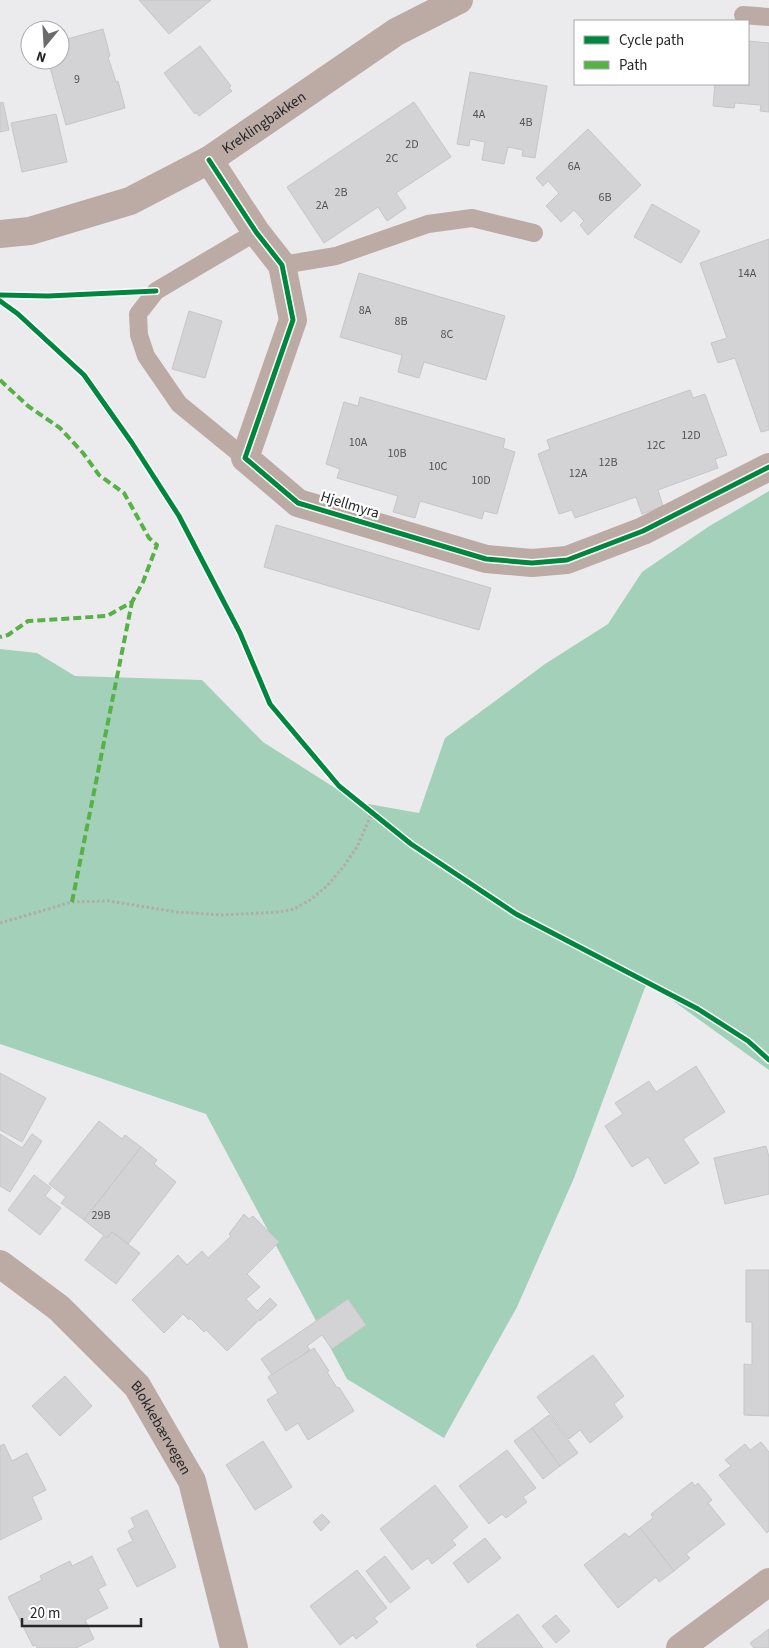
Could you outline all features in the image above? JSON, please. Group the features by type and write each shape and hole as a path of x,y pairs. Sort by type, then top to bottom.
{"street":[{"name":"Kreklingbakken","path":"0,234 30,231 130,201 209,160 396,32 459,0"},
{"path":"209,160 256,232 282,265 293,320 245,458"},
{"name":"Hjellmyra","path":"245,458 298,503 486,559 532,563 566,560 643,531 769,467"},
{"name":"Blokkebærvegen","path":"0,1264 59,1308 137,1386 192,1481 234,1648"},
{"path":"680,1648 769,1582"}],"lane":[{"path":"743,15 769,16"},
{"path":"282,265 336,256 428,224 472,218 534,233"},
{"name":"Hjellmyra","path":"245,458 179,404 146,356 139,335 138,314 156,291 256,232"}],"path":[{"path":"365,808 380,819"},
{"path":"0,923 72,902 109,901 177,912 223,916 294,909 310,900 327,886 344,866 357,847 372,813"}],"green space":[{"path":"769,491 769,1070 647,982 574,1178 517,1307 444,1438 347,1379 206,1114 0,1044 0,649 37,653 75,676 202,680 263,742 357,802 419,813 445,738 545,664 608,624 642,572 708,527"}],"building":[{"path":"139,0 211,0 169,34"},
{"path":"103,29 110,56 108,57 116,82 118,81 125,108 66,125 51,70 70,70 70,38"},
{"path":"749,41 769,43 769,112 760,111 761,105 735,103 734,108 713,106 715,85 749,85"},
{"path":"200,46 231,86 229,88 232,91 199,116 196,112 195,114 164,73"},
{"path":"470,72 547,86 535,158 522,156 523,150 508,147 504,164 482,160 485,142 470,139 469,146 457,144"},
{"path":"3,102 9,130 0,132 0,103"},
{"path":"414,102 451,157 396,193 406,208 387,221 378,207 324,243 287,187"},
{"path":"56,114 67,162 22,172 11,123"},
{"path":"588,129 641,185 588,235 580,225 584,221 574,210 561,222 546,206 559,193 548,181 543,186 536,178"},
{"path":"652,204 700,231 681,263 634,237"},
{"path":"769,239 769,430 761,432 735,358 718,363 711,343 727,338 700,263"},
{"path":"359,273 505,316 486,380 424,362 419,378 398,372 402,355 340,337"},
{"path":"189,311 222,321 205,378 172,369"},
{"path":"690,390 693,398 705,394 727,455 715,459 718,468 658,490 663,506 642,514 636,497 575,518 572,510 559,514 538,454 550,449 547,440"},
{"path":"360,397 505,439 503,448 515,452 497,514 484,511 482,519 420,501 415,518 393,512 398,496 337,478 340,469 326,464 344,402 358,406"},
{"path":"276,525 491,588 479,630 264,567"},
{"path":"696,1066 725,1112 683,1139 699,1163 665,1184 648,1157 632,1167 605,1126 623,1114 615,1103 649,1081 656,1092"},
{"path":"0,1073 46,1098 22,1142 0,1130"},
{"path":"99,1121 122,1139 125,1135 141,1147 84,1220 61,1203 66,1197 49,1184"},
{"path":"0,1134 22,1148 32,1134 42,1141 10,1192 0,1186"},
{"path":"766,1146 769,1157 769,1194 725,1204 714,1158"},
{"path":"141,1147 157,1160 154,1164 176,1182 128,1244 112,1232 107,1238 84,1220"},
{"path":"34,1175 51,1188 45,1196 61,1208 40,1235 8,1210"},
{"path":"244,1214 249,1219 253,1216 279,1242 247,1274 260,1287 246,1299 257,1311 270,1298 277,1305 227,1351 206,1330 204,1332 190,1318 189,1320 183,1314 164,1333 132,1300 178,1255 187,1265 202,1251 208,1258 231,1236 229,1234"},
{"path":"112,1232 140,1253 116,1284 85,1260 104,1235 107,1238"},
{"path":"746,1270 769,1270 769,1416 744,1415 744,1364 752,1365 752,1322 746,1322"},
{"path":"348,1299 366,1325 332,1349 322,1335 307,1346 310,1350 272,1375 261,1359"},
{"path":"314,1348 329,1371 327,1372 337,1388 339,1387 354,1411 308,1440 298,1423 286,1431 267,1400 278,1393 268,1377"},
{"path":"593,1355 624,1396 614,1404 623,1417 590,1443 580,1430 569,1439 537,1397"},
{"path":"65,1376 92,1406 60,1436 32,1406"},
{"path":"549,1415 578,1453 560,1466 532,1428"},
{"path":"532,1428 560,1466 543,1479 514,1441"},
{"path":"263,1441 292,1487 255,1510 226,1465"},
{"path":"761,1442 769,1452 769,1531 767,1533 719,1475 731,1466 725,1460 745,1444 750,1450"},
{"path":"4,1444 12,1461 27,1453 46,1490 32,1497 42,1519 0,1540 0,1446"},
{"path":"507,1450 536,1488 523,1497 527,1502 506,1518 502,1514 489,1524 459,1486"},
{"path":"692,1482 695,1486 698,1483 712,1500 708,1503 725,1524 686,1554 690,1558 674,1571 640,1528 653,1518 651,1514"},
{"path":"435,1485 468,1527 452,1540 456,1545 432,1564 428,1558 412,1570 380,1529"},
{"path":"147,1510 176,1567 137,1587 117,1549 133,1541 128,1531 135,1527 131,1518"},
{"path":"322,1514 330,1522 321,1531 313,1522"},
{"path":"640,1528 674,1571 659,1582 656,1577 618,1608 584,1565 625,1533 629,1537"},
{"path":"485,1538 501,1558 468,1583 453,1563"},
{"path":"92,1556 106,1585 98,1589 108,1608 85,1620 94,1639 76,1648 37,1648 36,1645 33,1646 8,1597 42,1580 40,1576 70,1561 72,1566"},
{"path":"385,1556 410,1588 390,1603 366,1571"},
{"path":"357,1570 387,1608 374,1618 378,1622 356,1639 353,1635 340,1645 310,1606"},
{"path":"518,1614 543,1648 478,1648 476,1645"},
{"path":"556,1615 570,1631 556,1643 542,1626"},
{"path":"769,1629 769,1648 754,1648 750,1643"}],"marked path":[{"path":"0,380 28,406 60,428 83,453 99,475 124,493 149,538 157,545 143,582 132,602 107,616 28,621 8,635 0,637"},
{"path":"72,902 132,602"}],"cycle path":[{"path":"209,160 256,232 282,265 293,320 245,458 298,503 486,559 532,563 567,560 643,531 769,467"},
{"path":"0,295 48,296 156,291"},
{"path":"0,301 18,314 84,375 132,443 179,516 240,633 270,704 339,786 411,844 516,914 698,1009 748,1041 769,1060"}]}
